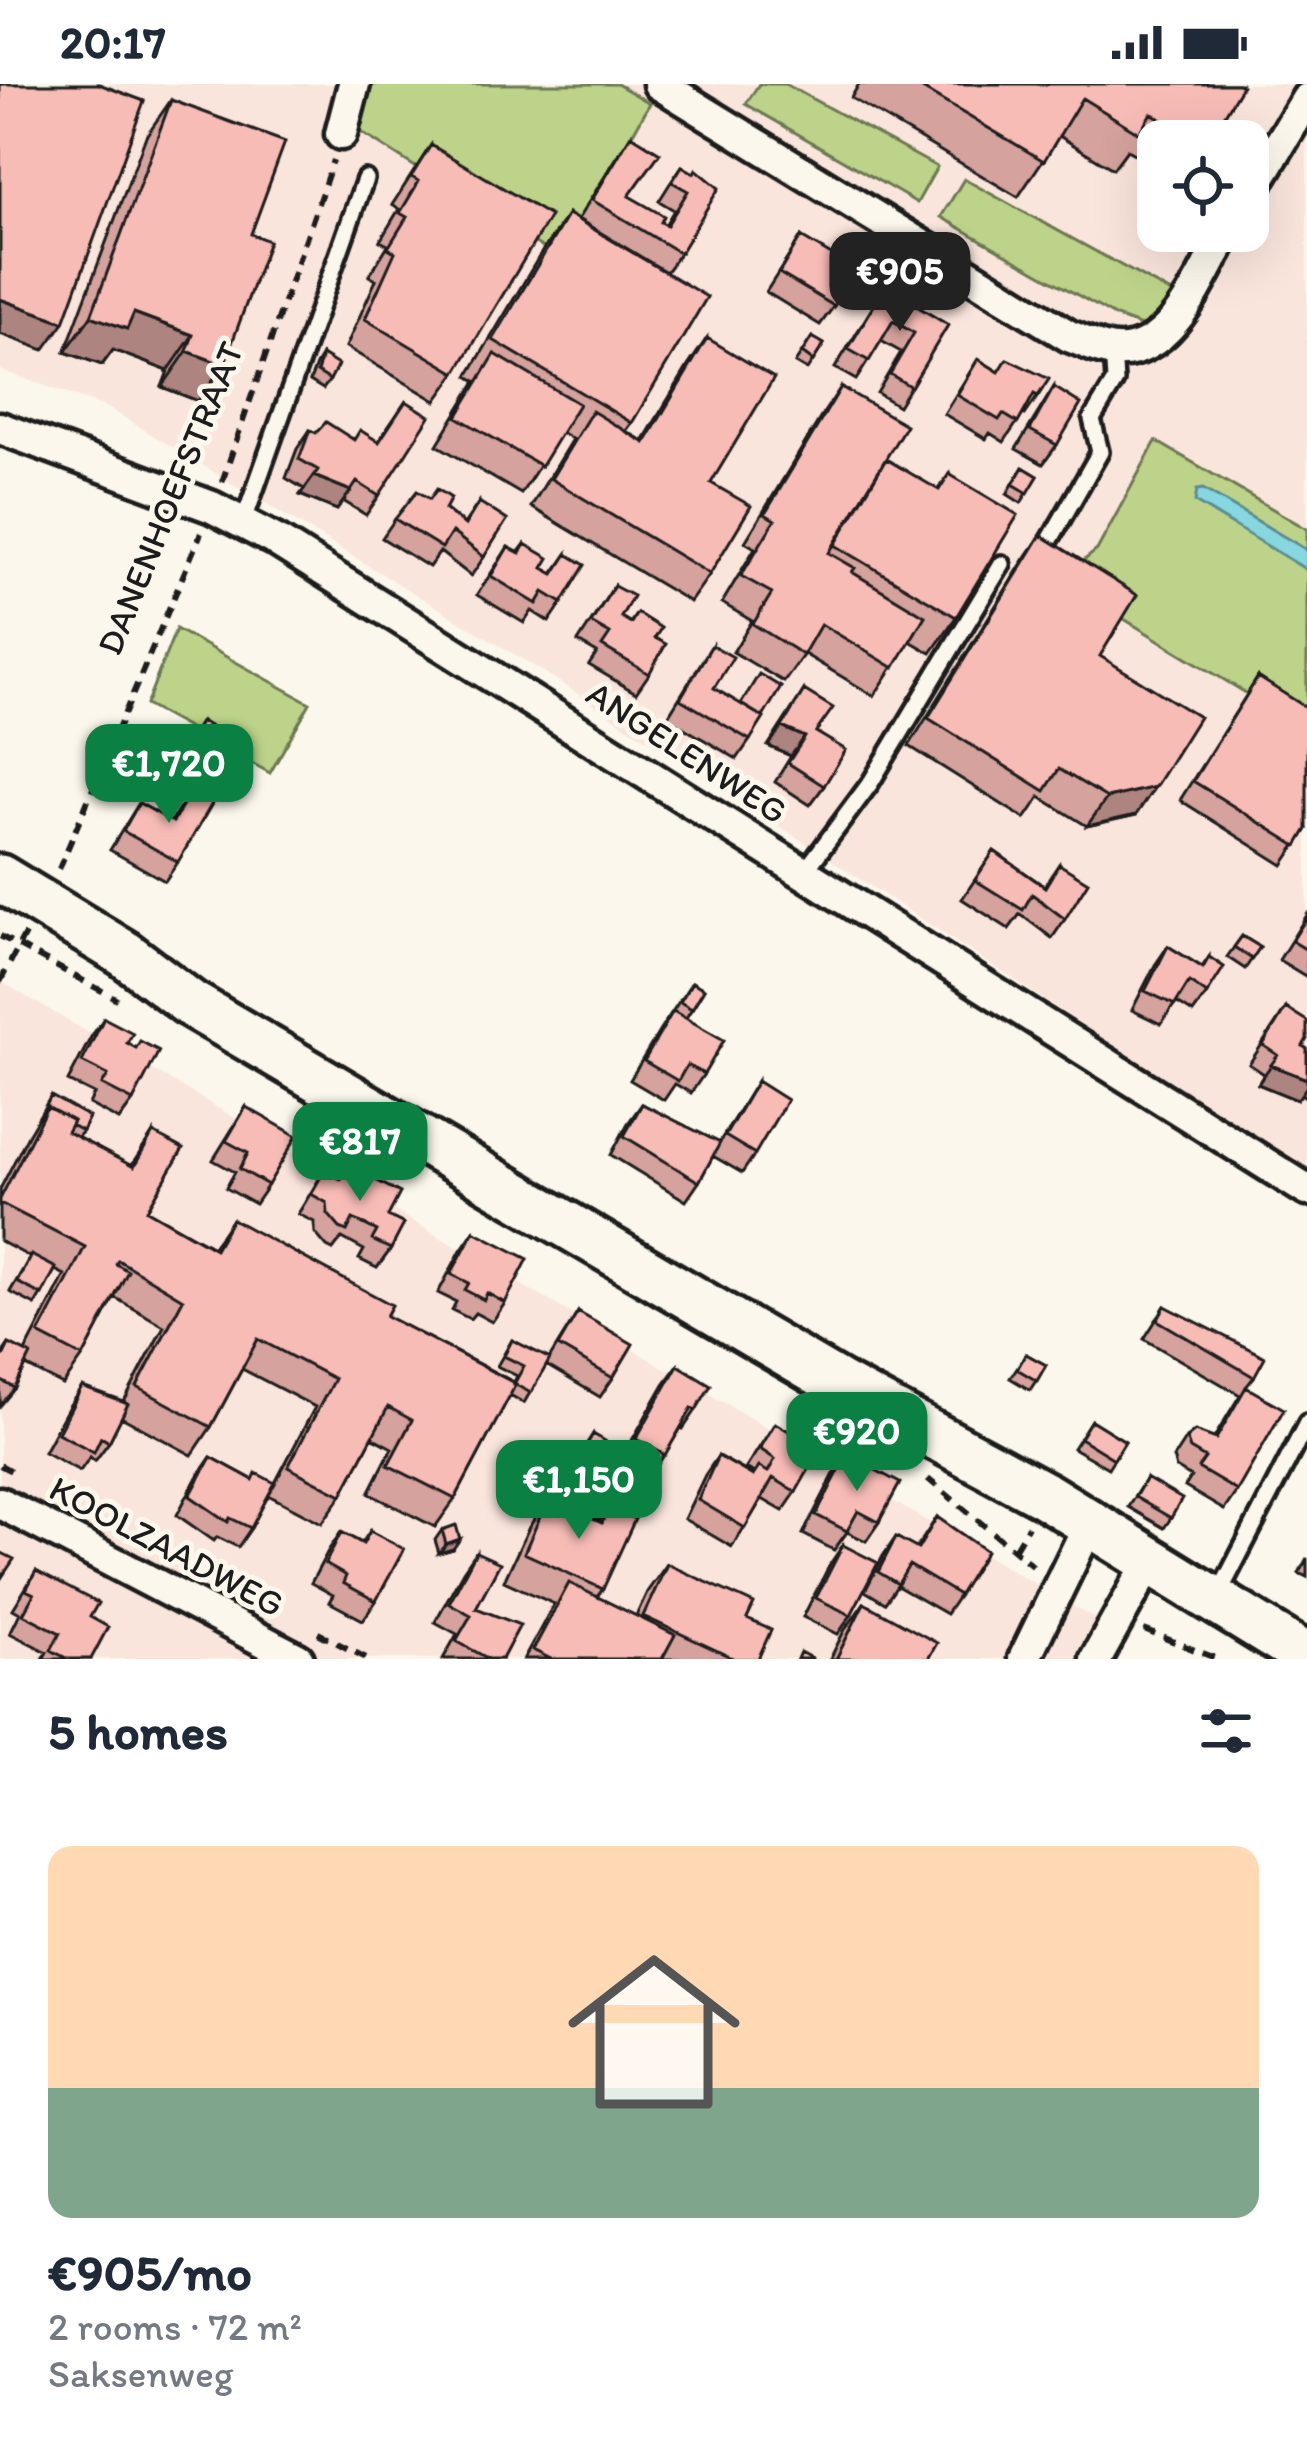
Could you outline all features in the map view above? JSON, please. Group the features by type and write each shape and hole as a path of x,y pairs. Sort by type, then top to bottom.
{"street":[{"path":"341,134 354,84"},
{"path":"659,84 1069,336 1128,350 1169,328 1214,252"},
{"path":"1269,162 1307,99"},
{"name":"ANGELENWEG","path":"0,428 212,507 243,523 556,714 1307,1190"},
{"path":"0,878 23,915 111,979 190,1004 838,1384 1145,1572 1213,1627 1278,1659"},
{"name":"KOOLZAADWEG","path":"0,1503 298,1659"},
{"path":"1024,1659 1084,1536"},
{"path":"1096,1659 1145,1572"},
{"path":"1213,1627 1307,1657"}],"lane":[{"path":"243,523 365,179"},
{"path":"1038,560 1100,452 1092,419 1128,350"},
{"path":"803,874 871,782 1002,564"},
{"path":"1213,1627 1307,1423"}],"path":[{"name":"DANENHOEFSTRAAT","path":"0,982 23,915 212,507 289,299 341,134"},
{"path":"1146,1630 1213,1627"}],"shaded area":[{"path":"0,84 1307,84 1307,1172 552,677 108,408 0,370"},
{"path":"0,981 1128,1638 1116,1659 0,1659"}],"green space":[{"path":"365,84 617,84 650,103 562,260 354,128"},
{"path":"759,84 785,84 937,167 917,203 746,104"},
{"path":"964,179 1173,294 1159,316 1141,326 1116,317 941,217"},
{"path":"1156,441 1307,529 1307,730 1068,585 1083,561 1097,550"},
{"path":"176,629 310,703 270,773 146,705"}],"water":[{"path":"1203,489 1307,550 1307,570 1195,502 1197,490"}],"building":[{"path":"0,84 99,84 144,101 64,322 0,299"},
{"path":"914,84 1242,86 1222,120 1163,120 1151,113 1147,120 1137,120 1137,132 1082,98 1044,161"},
{"path":"171,100 285,142 251,234 269,241 224,365 187,351 193,335 134,313 127,329 91,316"},
{"path":"631,135 660,153 629,196 664,216 661,222 667,225 688,191 672,182 682,166 694,173 696,169 719,188 680,253 592,200"},
{"path":"431,145 550,216 456,373 365,319 395,252 388,248 407,217 400,213 419,181 411,177"},
{"path":"568,214 707,297 632,423 493,340"},
{"path":"801,237 855,269 834,306 779,273"},
{"path":"885,287 948,325 911,387 890,374 914,333 893,321 869,361 848,349"},
{"path":"812,337 824,344 813,361 802,353"},
{"path":"707,338 774,378 711,483 751,506 710,574 551,479 592,411 645,443"},
{"path":"495,354 579,404 541,466 457,417"},
{"path":"322,355 338,365 330,380 317,372"},
{"path":"978,359 999,372 1007,359 1049,379 1038,396 1034,394 1018,423 1003,414 999,420 957,395"},
{"path":"841,387 906,425 829,553 925,616 894,668 821,624 803,655 753,624 772,593 741,576 775,520 765,514"},
{"path":"1054,387 1081,404 1057,445 1030,430"},
{"path":"406,401 430,416 379,496 357,482 351,491 314,476 318,470 299,459 310,430 316,433 326,422 354,440 360,430 379,442"},
{"path":"886,459 939,490 949,474 1018,515 956,617 835,545"},
{"path":"1023,467 1038,476 1028,493 1013,484"},
{"path":"437,489 451,498 445,509 465,525 479,502 507,520 484,557 452,532 442,548 395,519 417,491 430,499"},
{"path":"1041,535 1137,595 1100,656 1199,717 1155,787 1107,798 1059,769 1045,791 928,718"},
{"path":"525,544 549,558 543,568 554,574 567,554 585,565 562,603 544,592 537,604 491,576 508,547 520,553"},
{"path":"614,586 633,596 621,617 631,623 637,613 661,628 655,638 666,644 649,674 602,646 610,634 591,623"},
{"path":"712,645 733,657 714,688 764,718 750,740 680,699"},
{"path":"759,674 781,687 763,717 741,704"},
{"path":"1258,677 1307,708 1307,829 1297,846 1193,781"},
{"path":"804,690 833,708 816,732 846,750 824,786 788,763 805,737 782,727"},
{"path":"201,721 245,748 232,769 188,743"},
{"path":"192,790 213,802 178,862 123,831 139,803 173,822"},
{"path":"994,851 1045,887 1059,864 1088,882 1065,919 1032,894 1023,910 975,880"},
{"path":"1307,917 1307,950 1292,941"},
{"path":"1242,936 1260,947 1252,959 1234,947"},
{"path":"1168,946 1203,968 1209,957 1224,967 1207,994 1189,982 1175,1005 1145,991"},
{"path":"692,982 704,989 692,1009 680,1002"},
{"path":"1286,1008 1307,1021 1303,1046 1307,1049 1307,1079 1271,1065 1278,1055 1263,1045"},
{"path":"673,1011 724,1040 704,1074 687,1065 678,1081 644,1061"},
{"path":"104,1018 133,1033 127,1043 136,1048 140,1041 159,1051 133,1101 102,1085 108,1075 82,1062"},
{"path":"757,1081 787,1100 755,1154 725,1136"},
{"path":"51,1096 89,1117 82,1131 47,1107 39,1119"},
{"path":"642,1104 720,1143 699,1182 624,1136"},
{"path":"47,1107 73,1121 67,1132 134,1167 153,1133 183,1149 147,1210 215,1249 232,1219 392,1305 386,1316 516,1384 455,1499 388,1465 412,1420 388,1407 342,1495 288,1467 334,1379 258,1339 211,1427 137,1387 183,1299 118,1260 116,1264 128,1271 83,1357 39,1334 85,1247 0,1199"},
{"path":"246,1107 297,1136 268,1185 240,1169 248,1153 226,1141"},
{"path":"349,1166 400,1193 388,1216 404,1224 391,1249 372,1240 377,1231 353,1219 347,1231 340,1228 328,1214 327,1203 311,1194 324,1171 341,1179"},
{"path":"474,1231 528,1259 505,1303 487,1293 484,1300 465,1290 469,1283 451,1274"},
{"path":"31,1255 56,1268 42,1295 17,1282"},
{"path":"1165,1306 1265,1357 1254,1377 1157,1320"},
{"path":"578,1312 633,1344 613,1378 558,1346"},
{"path":"512,1340 550,1359 531,1393 514,1384 524,1366 504,1356"},
{"path":"9,1344 31,1355 15,1388 0,1380 0,1353 4,1355"},
{"path":"1026,1354 1046,1365 1037,1381 1017,1369"},
{"path":"678,1365 711,1385 665,1455 636,1439"},
{"path":"82,1387 128,1404 109,1442 101,1437 94,1452 58,1433"},
{"path":"1246,1387 1284,1409 1237,1491 1198,1468 1205,1458 1190,1449 1186,1438 1195,1431 1216,1439"},
{"path":"1091,1420 1125,1441 1114,1459 1080,1438"},
{"path":"775,1423 806,1441 800,1450 815,1459 796,1492 773,1478 745,1528 698,1500 718,1456 753,1476 759,1467 768,1472 775,1459 760,1449"},
{"path":"593,1434 605,1441 598,1453 586,1446"},
{"path":"847,1455 900,1483 879,1522 858,1511 847,1531 816,1515"},
{"path":"211,1457 253,1480 256,1473 275,1483 251,1528 230,1518 228,1522 190,1496"},
{"path":"1146,1478 1182,1499 1171,1518 1135,1497"},
{"path":"548,1499 602,1523 609,1508 635,1519 603,1589 524,1553"},
{"path":"937,1517 986,1551 959,1595 909,1565 898,1584 878,1572 896,1537 918,1549"},
{"path":"456,1525 460,1539 446,1544 442,1530"},
{"path":"370,1531 404,1549 376,1601 343,1583 346,1576 325,1564 341,1532 363,1544"},
{"path":"843,1545 878,1563 851,1615 816,1598"},
{"path":"0,1552 14,1559 0,1580"},
{"path":"476,1552 500,1563 476,1608 520,1625 502,1659 489,1659 456,1641 471,1615 449,1603"},
{"path":"667,1564 754,1604 747,1619 771,1630 758,1659 735,1659 643,1616"},
{"path":"36,1571 98,1603 90,1617 108,1627 91,1659 68,1659 51,1650 60,1633 23,1614 34,1594 26,1590"},
{"path":"569,1583 675,1635 662,1659 551,1659 533,1650"},
{"path":"864,1603 937,1643 928,1659 836,1659"}]}
